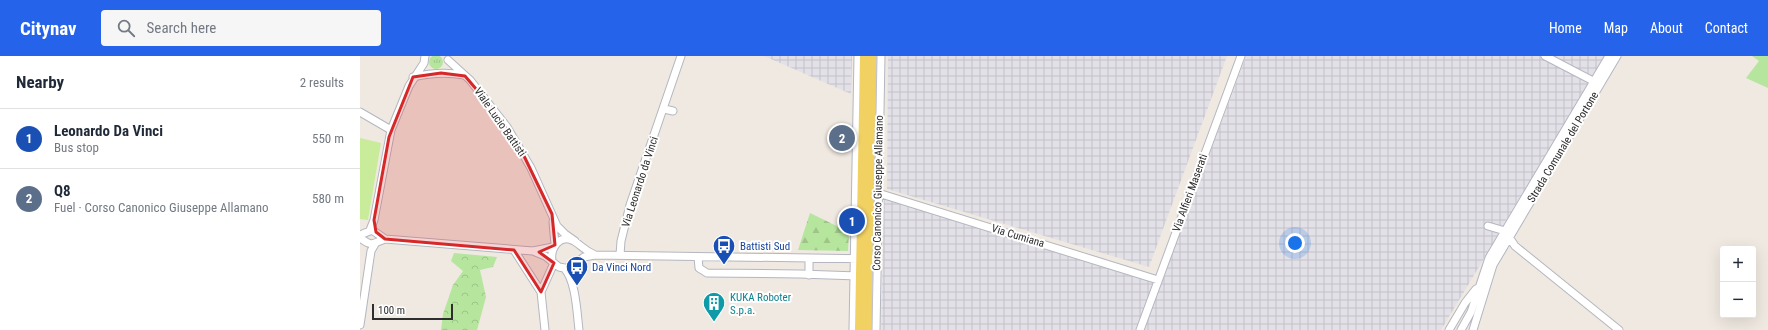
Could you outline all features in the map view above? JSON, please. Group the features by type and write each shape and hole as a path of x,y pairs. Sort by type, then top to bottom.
{"main road":[{"name":"Corso Canonico Giuseppe Allamano","path":"864,56 865,259 867,330"},
{"name":"Corso Canonico Giuseppe Allamano","path":"859,330 857,276 865,259 872,56"}],"street":[{"name":"Via Leonardo da Vinci","path":"620,255 621,241 630,205 681,56"},
{"name":"Corso Canonico Giuseppe Allamano","path":"858,56 865,259 876,330"},
{"name":"Corso Canonico Giuseppe Allamano","path":"865,259 878,193 881,56"},
{"name":"Via Alfieri Maserati","path":"1140,330 1241,56"},
{"path":"1545,56 1597,83"},
{"name":"Strada Comunale del Portone","path":"1597,83 1609,56"},
{"name":"Strada Comunale del Portone","path":"1461,330 1471,312 1489,258 1507,234 1597,83 1617,56"},
{"path":"424,60 427,70 437,73 447,68 448,58"},
{"name":"Viale Lucio Battisti","path":"448,58 488,101 516,142 536,178 559,229 577,244"},
{"path":"360,325 370,239 391,130 413,77 424,60"},
{"path":"413,77 437,73 453,73 465,76"},
{"path":"664,109 674,111"},
{"path":"360,112 391,130"},
{"name":"Via Cumiana","path":"878,193 1158,280"},
{"name":"Viale Lucio Battisti","path":"552,214 555,228 554,246"},
{"path":"1488,226 1507,234 1514,246 1619,330"},
{"name":"Strada Comunale del Portone","path":"1473,330 1479,315 1490,271 1507,234"},
{"path":"370,239 532,251 554,246 563,239 577,244 595,255"},
{"path":"572,284 581,254 577,244"},
{"path":"541,292 553,262 554,246"},
{"path":"514,250 541,292 545,330"},
{"path":"532,251 545,256 564,268 570,275 579,330"},
{"path":"564,268 570,268 595,255 865,259"},
{"path":"698,256 699,268 707,273 857,276"},
{"path":"809,258 809,275"},
{"name":"Corso Canonico Giuseppe Allamano","path":"853,330 857,276"},
{"name":"Strada Comunale del Portone","path":"1449,330 1465,303 1480,284"}],"highlighted area":[{"path":"441,73 465,76 494,110 524,156 552,214 555,245 539,252 554,263 541,292 514,250 385,239 376,232 374,220 389,137 413,77"}],"shaded area":[{"path":"764,56 852,56 851,94"},
{"path":"888,56 1227,56 1149,267 887,189"},
{"path":"1246,56 1606,56 1441,330 881,330 884,199 1161,284"}],"green space":[{"path":"433,55 439,55 443,59 443,65 439,69 433,69 429,65 429,59"},
{"path":"1752,56 1768,56 1768,88 1746,78 1759,61"},
{"path":"360,138 381,143 368,220 360,219"},
{"path":"810,213 849,232 848,251 798,250"},
{"path":"454,253 497,257 493,267 480,270 486,297 477,330 441,330 443,314 453,285 463,271 451,261"}],"place":[{"name":"Q8","path":"842,138"},
{"name":"Leonardo Da Vinci","path":"852,221"},
{"name":"Battisti Sud","path":"724,266"},
{"name":"Da Vinci Nord","path":"577,286"},
{"name":"KUKA Roboter S.p.a.","path":"714,322"}]}
